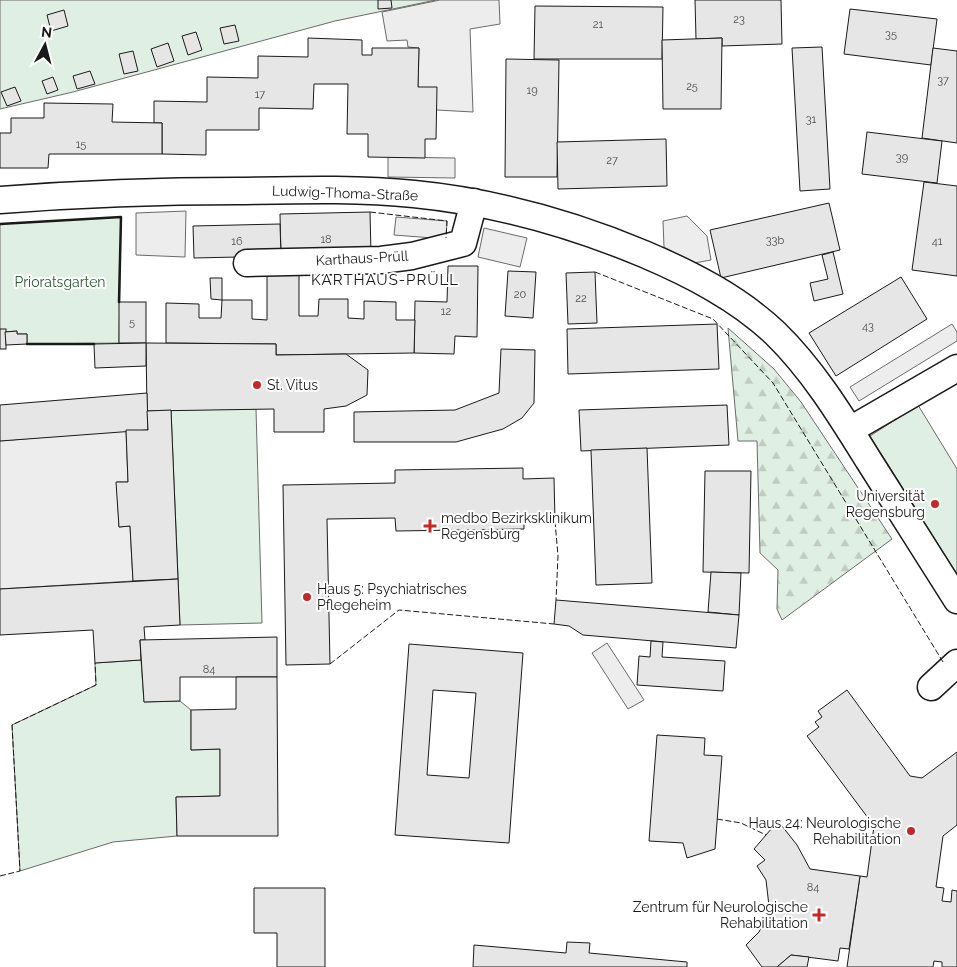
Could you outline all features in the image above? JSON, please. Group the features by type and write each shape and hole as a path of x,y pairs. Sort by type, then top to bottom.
{"street":[{"name":"Ludwig-Thoma-Straße","path":"0,200 94,193 306,190 390,192 474,202 552,219 601,236 675,267 714,288 739,304 774,332 799,358 850,430 957,600"},
{"name":"Karthaus-Prüll","path":"247,263 382,260 412,256 463,243 474,202"},
{"path":"850,430 957,368"},
{"path":"931,687 957,663"}],"green space":[{"path":"0,0 436,0 335,21 73,92 0,109"},
{"name":"Prioratsgarten","path":"121,217 119,343 27,344 27,334 17,334 17,331 5,332 0,329 0,224"},
{"path":"728,328 774,369 801,402 892,539 782,620 777,609 778,570 760,553 757,441 738,441"},
{"name":"Universität Regensburg","path":"918,405 957,469 957,574 870,436"},
{"path":"256,409 262,623 180,625 171,410"},
{"path":"141,660 144,702 180,701 191,710 191,750 220,749 220,796 176,797 177,836 113,842 20,871 12,725 96,685 95,663"}],"shaded area":[{"path":"440,0 499,0 500,24 470,29 473,112 437,110 418,87 419,48 408,47 407,40 387,41 382,12"},
{"path":"388,157 455,158 455,178 388,177"},
{"path":"186,211 185,257 136,255 136,213"},
{"path":"687,216 707,236 711,260 694,263 664,247 663,221"},
{"path":"396,217 447,221 446,239 394,235"},
{"path":"484,228 527,238 520,267 478,257"},
{"path":"952,324 957,332 957,341 859,401 850,387"},
{"path":"126,430 128,482 117,482 119,527 130,526 133,581 0,589 0,441"},
{"path":"607,643 644,700 628,709 592,653"}],"building":[{"path":"378,0 391,0 392,8 378,9"},
{"path":"695,0 781,0 782,44 722,46 722,38 696,39"},
{"path":"535,6 663,7 662,59 534,59"},
{"path":"850,9 937,19 931,65 844,54"},
{"path":"64,10 68,26 51,31 47,15"},
{"path":"235,25 239,41 224,44 220,28"},
{"path":"196,32 202,50 188,55 182,36"},
{"path":"308,38 362,40 362,55 372,55 372,48 419,48 418,87 437,87 436,139 425,139 425,158 368,157 368,134 347,134 348,84 314,84 313,109 259,108 259,130 206,130 206,155 162,154 162,123 154,123 154,101 207,102 207,77 258,78 258,56 308,57"},
{"path":"722,38 721,109 663,109 662,40"},
{"path":"168,43 174,61 157,67 151,49"},
{"path":"822,47 830,189 800,191 792,48"},
{"path":"933,48 957,51 957,143 922,138"},
{"path":"133,51 138,71 124,74 119,54"},
{"path":"506,59 559,60 557,177 505,177"},
{"path":"90,71 95,84 77,89 73,76"},
{"path":"53,77 58,90 47,94 42,81"},
{"path":"15,87 21,101 7,106 1,92"},
{"path":"44,103 113,104 112,122 162,123 162,154 49,154 48,168 0,168 0,133 11,133 11,118 44,118"},
{"path":"867,132 942,141 937,183 862,174"},
{"path":"666,139 667,186 558,189 557,142"},
{"path":"924,182 957,186 957,276 912,270"},
{"path":"829,203 840,250 721,278 710,230"},
{"path":"370,212 371,254 281,256 280,214"},
{"path":"280,224 281,256 194,258 193,226"},
{"path":"833,252 843,294 814,301 810,283 828,279 822,255"},
{"path":"448,266 478,266 477,337 455,336 454,354 414,353 415,301 447,302"},
{"path":"267,268 299,268 299,316 318,316 319,299 348,299 348,318 364,319 364,301 396,302 396,320 415,320 414,353 276,355 276,344 166,343 166,303 199,304 199,318 221,318 222,300 252,300 252,319 267,320"},
{"path":"508,271 536,272 533,318 505,316"},
{"path":"595,272 597,323 568,324 566,273"},
{"path":"901,277 927,319 836,376 809,333"},
{"path":"210,278 222,278 222,300 211,299"},
{"path":"119,302 146,302 146,343 119,343"},
{"path":"717,324 719,369 568,374 567,329"},
{"path":"0,329 6,329 6,349 0,349"},
{"path":"17,331 17,334 27,334 27,344 6,345 5,332"},
{"name":"St. Vitus","path":"146,343 276,344 276,355 346,354 368,370 367,395 346,406 324,409 324,432 274,432 274,409 147,411"},
{"path":"146,343 146,366 95,368 94,344"},
{"path":"501,349 535,350 534,403 522,418 503,429 456,442 354,442 354,412 455,410 499,393"},
{"path":"147,393 148,430 0,441 0,405"},
{"path":"727,405 729,445 581,451 579,410"},
{"path":"171,410 178,579 133,581 130,526 119,527 116,482 128,482 126,430 148,430 147,411"},
{"path":"647,448 652,583 596,585 591,450"},
{"name":"Haus 5: Psychiatrisches Pflegeheim","path":"523,468 523,479 554,478 555,521 524,521 524,529 396,531 395,518 327,519 330,664 286,665 283,485 395,483 395,470"},
{"path":"705,471 751,471 749,573 703,572"},
{"path":"711,572 741,573 739,615 708,612"},
{"path":"178,579 180,625 144,627 145,640 140,640 141,660 95,663 93,630 0,635 0,589"},
{"path":"556,600 739,615 736,648 583,635 569,626 554,624"},
{"path":"277,637 277,677 180,677 180,701 144,702 140,640"},
{"path":"651,641 663,642 662,657 725,661 723,691 637,685 639,656 650,657"},
{"path":"409,644 523,653 509,843 395,835","holes":["433,690 476,693 469,778 427,775"]},
{"path":"236,677 277,677 278,836 177,836 176,797 220,796 220,749 191,750 191,710 236,709"},
{"name":"Haus 24: Neurologische Rehabilitation","path":"847,690 910,776 922,778 957,752 957,825 943,836 936,887 944,888 942,901 951,902 952,890 957,891 957,967 942,967 942,962 934,961 933,967 847,967 860,876 867,877 874,826 807,736 819,727 815,722 822,717 818,711"},
{"path":"657,735 705,738 704,755 722,756 715,849 687,858 683,843 649,841"},
{"path":"778,821 797,845 810,869 860,876 849,949 840,948 838,961 791,955 777,967 762,967 746,945 759,932 769,906 766,880 757,866 765,860 754,849"},
{"path":"254,888 325,888 325,967 277,967 277,933 254,933"},
{"path":"567,942 590,943 589,953 687,962 687,967 473,967 474,945 566,953"},
{"path":"791,955 809,957 807,967 777,967"}],"fence":[{"path":"370,212 447,221 446,238"},
{"path":"595,272 713,319 773,383 943,662"},
{"path":"555,521 558,556 556,600"},
{"path":"330,664 399,610 554,624"},
{"path":"0,876 20,871 12,725 96,685 95,663"},
{"path":"717,819 741,823 766,835"}],"wall":[{"path":"0,224 121,217 119,302"},
{"path":"27,344 94,344"}],"place":[{"name":"St. Vitus","path":"257,385"},
{"name":"Universität Regensburg","path":"935,504"},
{"name":"medbo Bezirksklinikum Regensburg","path":"430,526"},
{"name":"Haus 5: Psychiatrisches Pflegeheim","path":"307,597"},
{"name":"Haus 24: Neurologische Rehabilitation","path":"911,831"},
{"name":"Zentrum für Neurologische Rehabilitation","path":"819,915"}],"district":[{"name":"KARTHAUS-PRÜLL","path":"385,280"}]}
